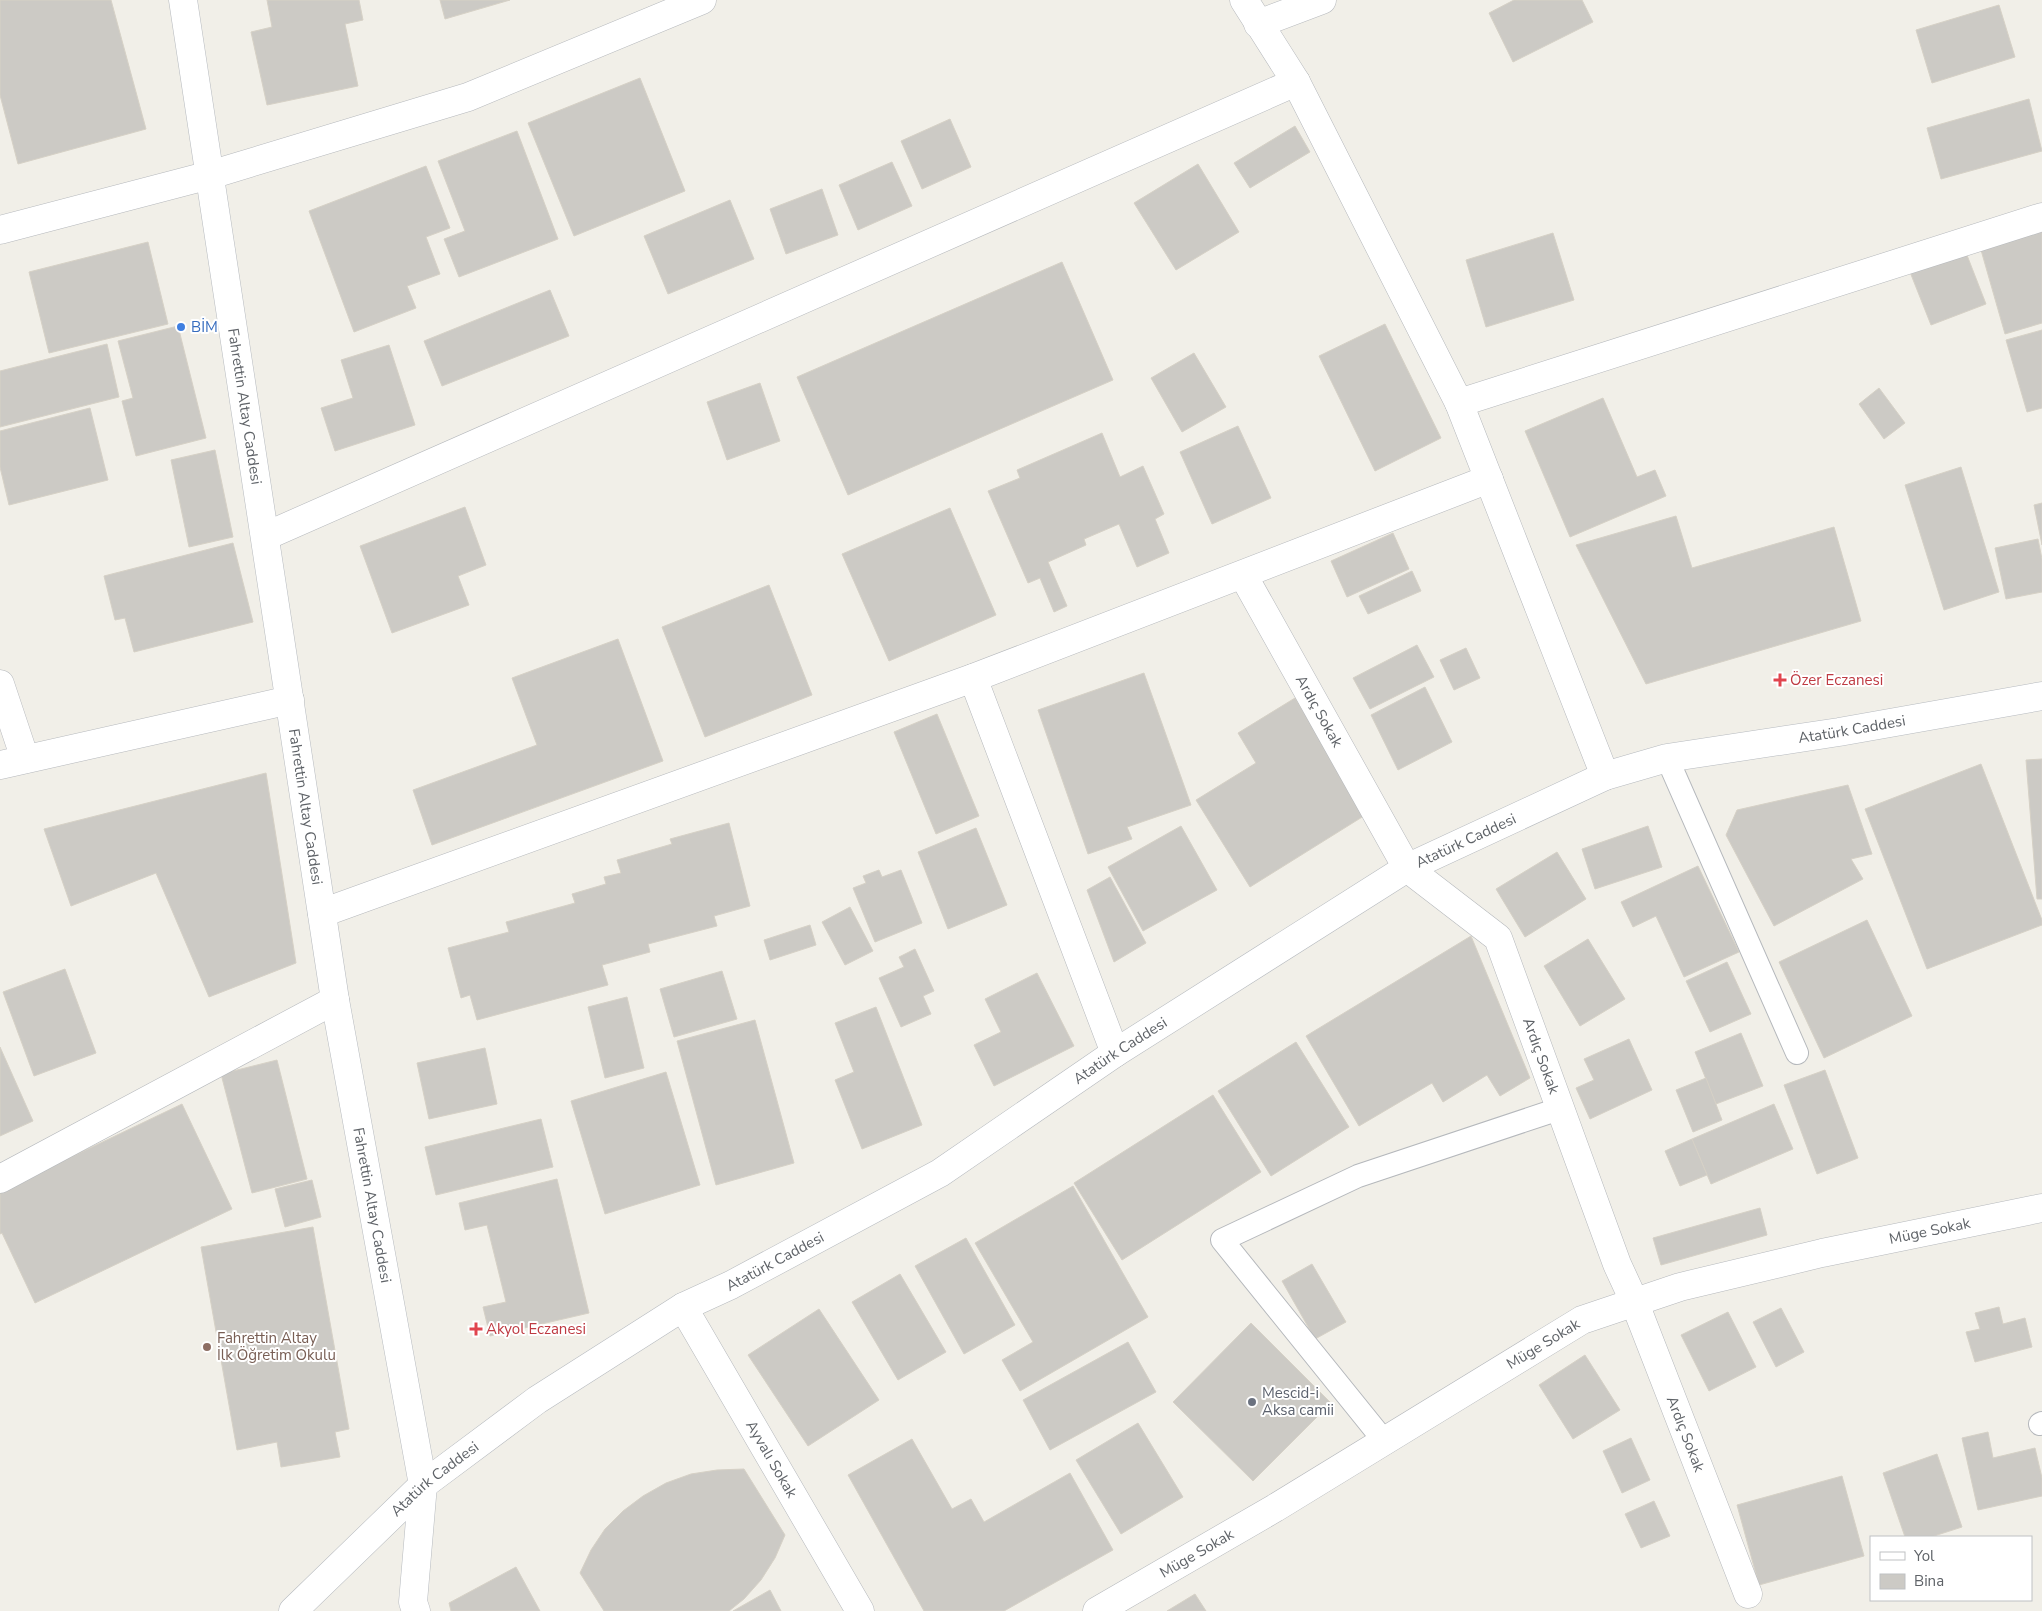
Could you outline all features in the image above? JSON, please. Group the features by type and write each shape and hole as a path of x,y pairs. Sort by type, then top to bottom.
{"street":[{"name":"Fahrettin Altay Caddesi","path":"183,0 266,536 335,1000 423,1485 413,1602 416,1611"},
{"path":"0,230 210,175 468,97 702,0"},
{"path":"1244,0 1296,82 1459,403 1605,776"},
{"path":"1258,24 1322,0"},
{"path":"266,536 1296,82"},
{"path":"1459,403 2042,218"},
{"path":"322,913 973,678 1489,479"},
{"name":"Ardıç Sokak","path":"1243,575 1408,868 1498,938 1617,1264 1634,1301 1748,1594"},
{"path":"973,678 1115,1053"},
{"path":"0,684 12,762 290,700"},
{"name":"Atatürk Caddesi","path":"293,1611 423,1485 537,1400 684,1307 731,1285 940,1173 1115,1053 1408,868 1605,776 1667,758 1839,732 2042,696"},
{"path":"0,1179 335,1000"},
{"name":"Müge Sokak","path":"1097,1611 1276,1508 1582,1320 1680,1286 1822,1253 2042,1208"},
{"name":"Ayvalı Sokak","path":"684,1307 860,1611"}],"lane":[{"path":"1667,758 1797,1053"},
{"path":"1384,1442 1222,1240 1358,1176 1559,1109"}],"building":[{"path":"0,0 111,0 146,129 18,164 0,95"},
{"path":"267,0 359,0 363,20 345,24 358,86 267,105 251,32 272,27"},
{"path":"440,0 510,0 445,19"},
{"path":"1514,0 1582,0 1593,22 1513,62 1489,13"},
{"path":"1999,5 2015,57 1932,83 1916,30"},
{"path":"640,78 685,191 574,236 528,123"},
{"path":"2029,99 2042,151 1941,179 1927,128"},
{"path":"950,119 971,167 922,189 901,141"},
{"path":"1295,126 1310,152 1250,188 1234,163"},
{"path":"517,131 558,239 459,277 444,239 465,231 438,161"},
{"path":"892,162 912,206 858,230 839,185"},
{"path":"1198,164 1239,232 1176,270 1134,203"},
{"path":"426,166 450,228 426,237 440,274 407,286 416,308 354,332 309,211"},
{"path":"822,189 838,235 786,254 770,209"},
{"path":"730,200 754,259 668,294 644,236"},
{"path":"2042,225 2042,323 2005,334 1979,243"},
{"path":"1553,233 1574,300 1486,327 1466,260"},
{"path":"148,242 168,324 49,353 29,272"},
{"path":"1965,250 1986,304 1931,325 1910,272"},
{"path":"1062,262 1113,380 848,495 797,377"},
{"path":"550,290 569,336 442,386 424,341"},
{"path":"1385,324 1441,438 1375,471 1319,356"},
{"path":"178,326 206,438 136,456 122,401 133,398 118,341"},
{"path":"2042,330 2042,408 2027,412 2006,340"},
{"path":"107,344 119,397 0,427 0,371"},
{"path":"389,345 415,425 335,451 321,408 353,398 341,360"},
{"path":"1194,353 1226,407 1182,432 1151,378"},
{"path":"760,383 780,441 727,460 707,402"},
{"path":"1879,388 1905,423 1884,439 1859,404"},
{"path":"1603,398 1637,477 1655,470 1666,496 1570,537 1525,431"},
{"path":"90,408 108,480 9,505 0,467 0,431"},
{"path":"1238,426 1271,498 1212,524 1180,452"},
{"path":"1102,433 1120,477 1143,466 1164,514 1155,519 1169,553 1137,567 1119,524 1084,539 1086,545 1048,562 1067,606 1054,612 1040,578 1028,583 988,491 1020,478 1017,470"},
{"path":"215,450 233,537 189,547 171,460"},
{"path":"1961,467 1999,592 1944,610 1905,485"},
{"path":"2042,503 2042,545 2034,505"},
{"path":"465,507 486,565 458,576 469,605 392,633 360,546"},
{"path":"950,508 996,615 889,661 842,554"},
{"path":"1676,516 1692,568 1834,527 1861,621 1646,684 1576,545"},
{"path":"1393,533 1409,569 1347,597 1331,561"},
{"path":"2038,539 2042,559 2042,592 2006,599 1995,548"},
{"path":"233,543 253,622 134,652 125,618 115,620 104,576"},
{"path":"1412,571 1421,591 1368,614 1359,596"},
{"path":"769,585 812,695 705,737 662,627"},
{"path":"618,639 663,761 432,845 413,790 537,745 512,678"},
{"path":"1417,645 1434,677 1370,709 1353,678"},
{"path":"1466,648 1480,678 1454,690 1440,660"},
{"path":"1144,673 1191,805 1127,827 1132,839 1088,854 1038,710"},
{"path":"1425,687 1452,742 1398,770 1371,715"},
{"path":"1295,698 1367,814 1250,887 1196,800 1256,763 1238,733"},
{"path":"937,714 979,816 936,834 894,732"},
{"path":"2042,759 2042,899 2037,899 2026,760"},
{"path":"1981,764 2042,920 2042,925 1927,969 1865,809"},
{"path":"266,773 296,963 209,997 156,873 71,906 44,829"},
{"path":"1848,785 1872,854 1851,859 1863,879 1774,926 1726,835 1737,810"},
{"path":"729,823 750,906 714,916 717,926 648,944 650,952 602,965 608,985 477,1020 470,995 461,998 448,948 509,932 506,922 575,903 572,894 606,884 604,877 621,873 617,860 672,844 670,839"},
{"path":"1181,826 1217,890 1143,931 1108,867"},
{"path":"1648,826 1662,867 1595,889 1582,849"},
{"path":"976,828 1007,905 948,929 918,852"},
{"path":"1557,852 1586,899 1525,937 1496,889"},
{"path":"1698,866 1739,952 1684,977 1656,916 1633,927 1621,902"},
{"path":"879,870 882,877 901,870 922,923 875,942 853,888 866,883 863,876"},
{"path":"1110,877 1146,943 1114,962 1087,890"},
{"path":"850,907 873,951 845,965 822,922"},
{"path":"1867,920 1912,1016 1824,1058 1779,962"},
{"path":"810,925 816,945 770,960 764,940"},
{"path":"1471,936 1530,1078 1500,1096 1487,1075 1443,1102 1432,1083 1359,1126 1306,1036"},
{"path":"1588,939 1625,999 1580,1026 1544,966"},
{"path":"915,949 934,991 923,996 931,1014 901,1027 879,978 904,967 899,957"},
{"path":"1727,962 1751,1014 1710,1032 1686,981"},
{"path":"65,969 96,1053 34,1076 3,992"},
{"path":"722,971 737,1019 674,1037 660,989"},
{"path":"1037,973 1074,1046 994,1086 974,1045 1001,1032 985,999"},
{"path":"627,997 644,1068 605,1078 588,1007"},
{"path":"876,1007 922,1125 862,1149 835,1080 854,1072 835,1023"},
{"path":"755,1020 794,1163 716,1185 677,1041"},
{"path":"1741,1033 1763,1086 1716,1104 1695,1052"},
{"path":"1629,1039 1652,1090 1590,1119 1576,1088 1594,1080 1584,1059"},
{"path":"1296,1042 1349,1127 1271,1176 1218,1091"},
{"path":"0,1047 33,1121 0,1136"},
{"path":"485,1048 497,1104 429,1119 417,1063"},
{"path":"277,1060 307,1179 252,1193 221,1074"},
{"path":"1825,1070 1858,1158 1817,1174 1784,1085"},
{"path":"666,1072 700,1185 605,1214 571,1101"},
{"path":"1706,1078 1722,1120 1693,1132 1676,1090"},
{"path":"1213,1095 1261,1172 1122,1260 1074,1183"},
{"path":"182,1104 232,1209 35,1303 2,1233 0,1234 0,1191"},
{"path":"1774,1104 1793,1149 1711,1184 1692,1139"},
{"path":"541,1119 553,1167 436,1195 425,1147"},
{"path":"1692,1139 1707,1175 1680,1186 1665,1151"},
{"path":"557,1179 589,1313 490,1336 483,1307 506,1302 487,1225 465,1230 459,1203"},
{"path":"312,1180 321,1217 285,1227 275,1189"},
{"path":"1073,1186 1148,1317 1020,1391 1002,1360 1033,1342 975,1243"},
{"path":"1760,1208 1767,1235 1661,1265 1653,1238"},
{"path":"313,1227 349,1429 335,1432 340,1457 281,1467 277,1442 237,1450 201,1247"},
{"path":"966,1238 1015,1325 964,1354 915,1266"},
{"path":"1312,1264 1346,1322 1315,1339 1282,1281"},
{"path":"900,1274 946,1352 898,1380 852,1302"},
{"path":"1999,1307 2003,1324 2025,1318 2032,1347 1975,1362 1966,1332 1980,1329 1975,1313"},
{"path":"1781,1308 1804,1352 1776,1367 1753,1322"},
{"path":"819,1309 879,1400 808,1446 748,1355"},
{"path":"1728,1312 1756,1367 1709,1391 1681,1335"},
{"name":"Mescid-i Aksa camii","path":"1251,1323 1331,1403 1253,1481 1173,1402"},
{"path":"1128,1342 1156,1392 1050,1450 1023,1400"},
{"path":"1585,1355 1620,1410 1573,1439 1539,1385"},
{"path":"1138,1423 1183,1497 1121,1534 1076,1460"},
{"path":"1988,1432 1993,1458 2035,1448 2042,1478 2042,1496 1978,1510 1962,1438"},
{"path":"1631,1438 1650,1480 1622,1493 1603,1451"},
{"path":"912,1439 952,1509 971,1499 984,1522 1070,1473 1113,1550 1004,1611 924,1611 848,1475"},
{"path":"1937,1454 1962,1527 1934,1536 1905,1536 1883,1473"},
{"path":"744,1469 785,1535 775,1558 761,1580 744,1599 729,1611 604,1611 580,1573 591,1550 605,1529 623,1511 643,1496 666,1483 691,1474 717,1470"},
{"path":"1842,1476 1864,1556 1759,1585 1737,1505"},
{"path":"1654,1501 1670,1536 1641,1548 1625,1514"},
{"path":"516,1567 540,1611 451,1611 449,1603"},
{"path":"770,1590 781,1611 733,1611"},
{"path":"1195,1594 1206,1611 1167,1611"}],"place":[{"name":"BİM","path":"181,327"},
{"name":"Özer Eczanesi","path":"1780,680"},
{"name":"Akyol Eczanesi","path":"476,1329"},
{"name":"Fahrettin Altay İlk Öğretim Okulu","path":"207,1347"},
{"name":"Mescid-i Aksa camii","path":"1252,1402"}]}
